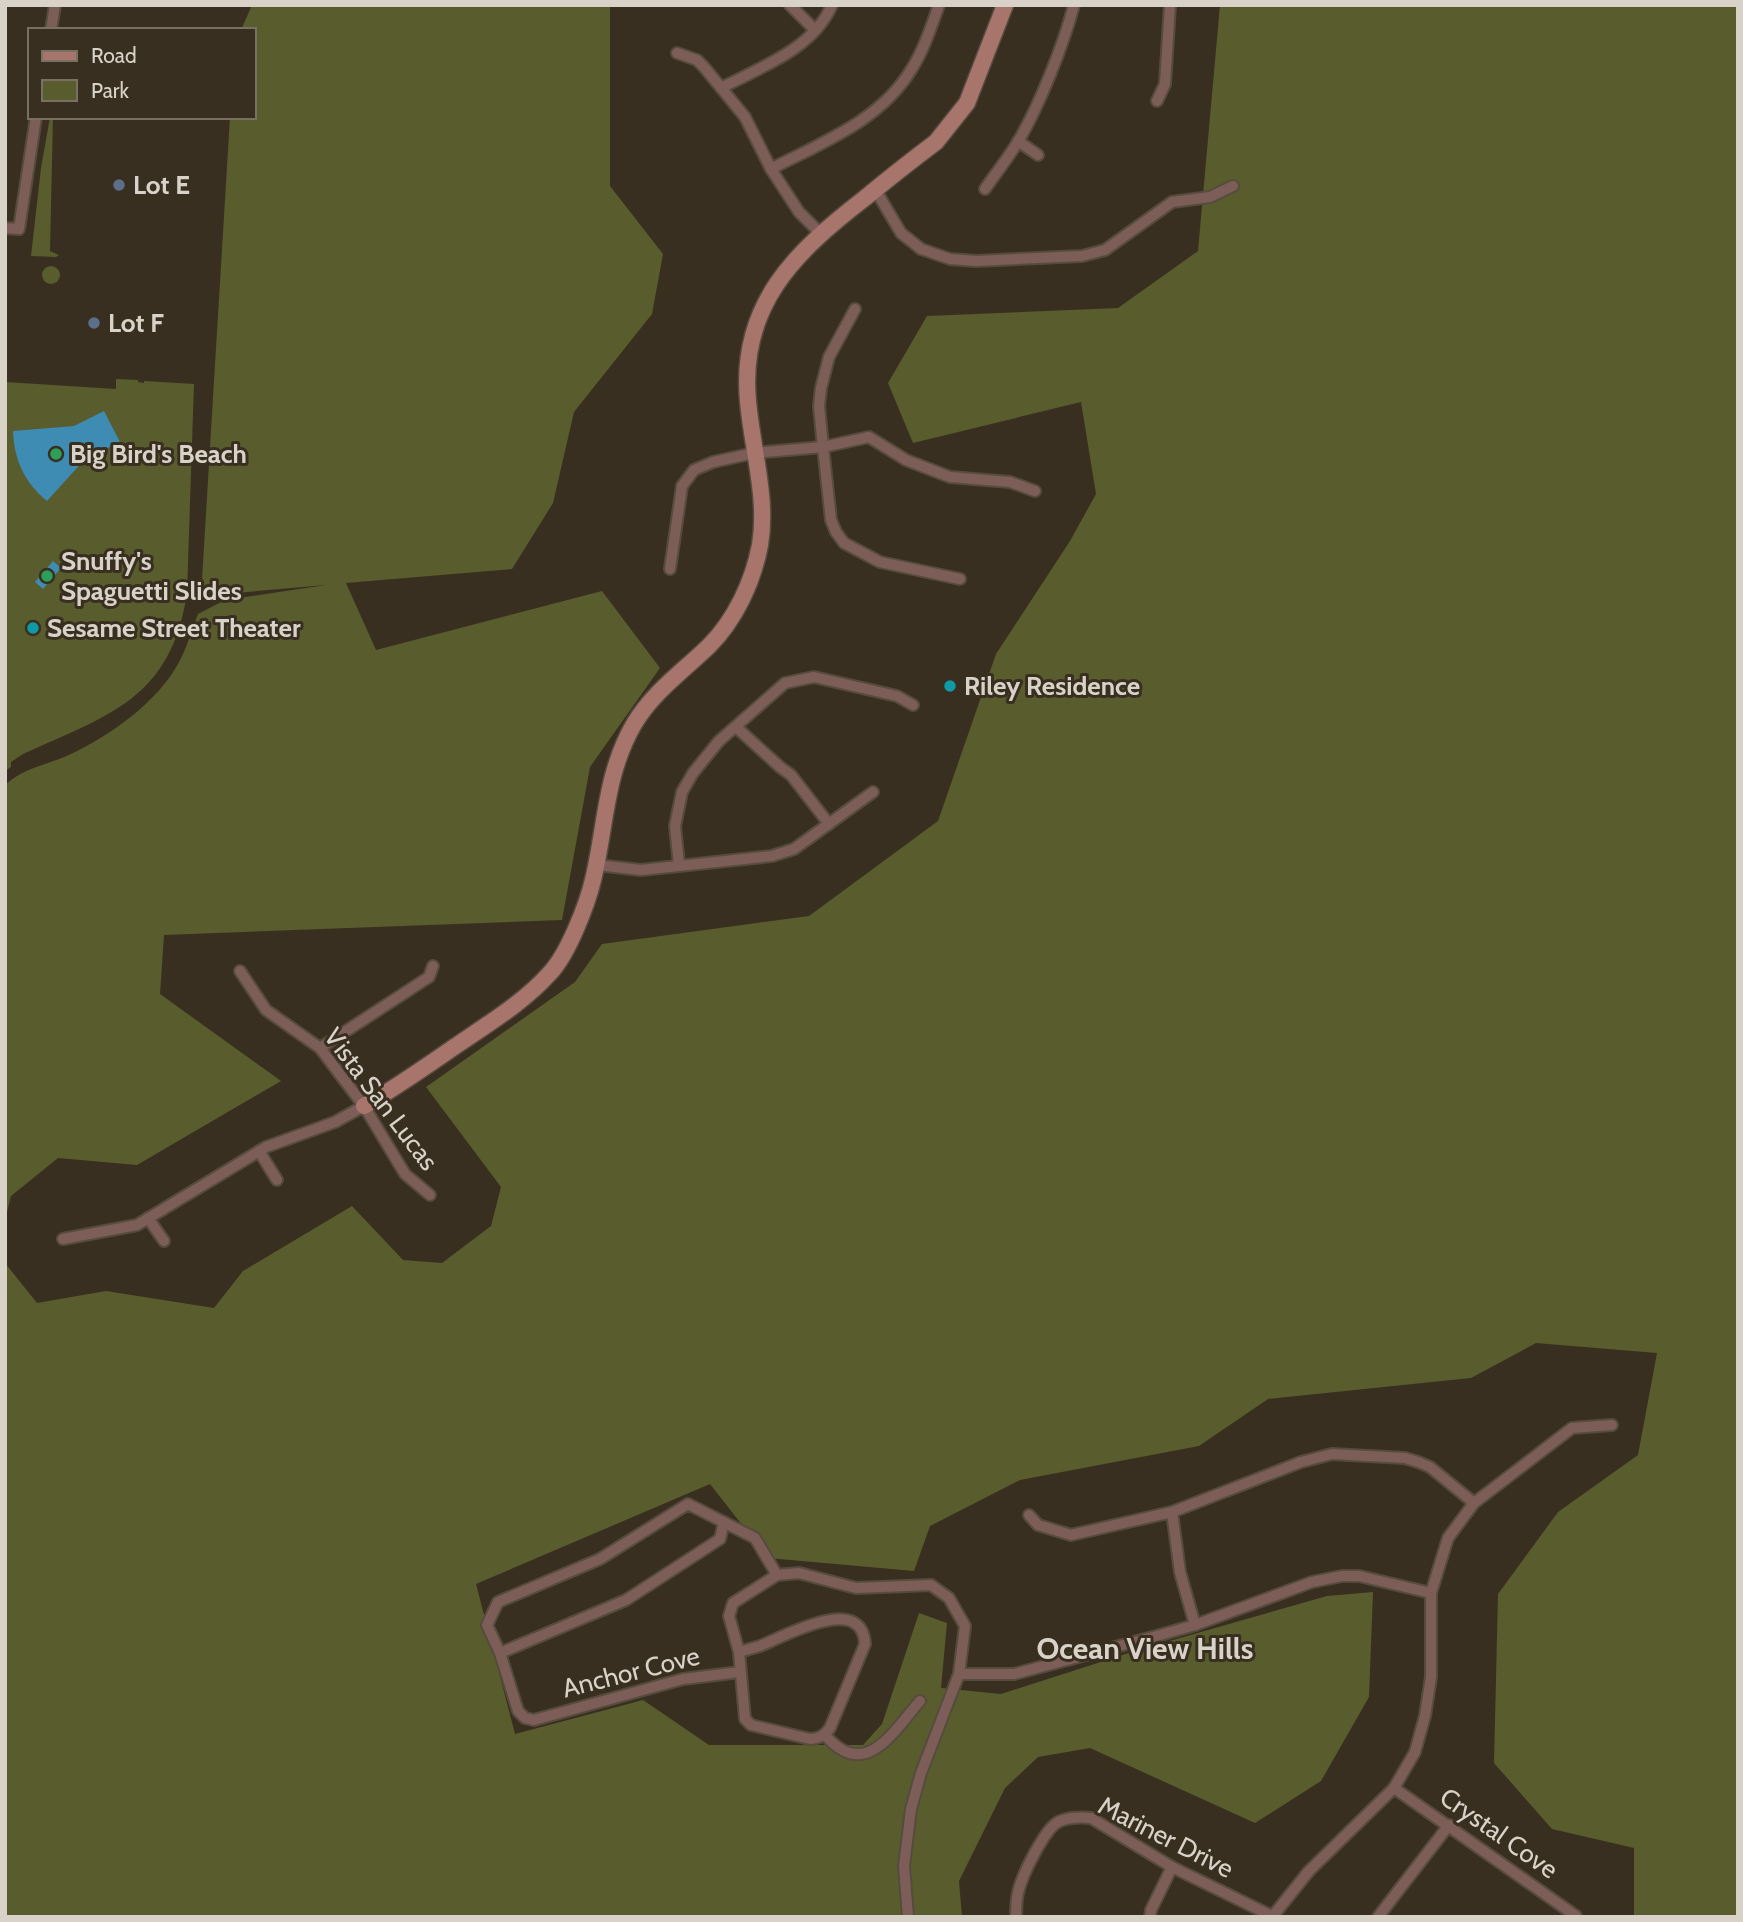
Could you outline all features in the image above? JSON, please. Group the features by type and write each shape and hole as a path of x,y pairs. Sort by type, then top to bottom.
{"street":[{"path":"51,28 55,5"},
{"path":"790,5 815,30"},
{"path":"721,88 785,55 810,38 832,5"},
{"path":"771,169 852,127 895,92 919,56 939,5"},
{"path":"63,1239 137,1225 259,1151 335,1122 385,1094 503,1014 552,971 590,894 610,780 620,751 649,701 712,643 744,596 760,545 761,502 747,385 749,355 756,326 777,282 820,233 936,142 967,103 1005,5"},
{"path":"985,189 1018,141 1042,91 1069,25 1074,5"},
{"path":"1157,101 1165,84 1170,5"},
{"path":"677,52 697,60 745,117 771,169 799,212 820,233"},
{"path":"5,228 19,229 36,119"},
{"path":"1018,141 1038,155"},
{"path":"875,189 901,233 921,250 950,259 976,261 1082,256 1105,250 1172,202 1210,197 1233,186"},
{"path":"855,309 833,349 821,384 819,406 831,520 844,543 880,562 960,579"},
{"path":"670,569 682,486 694,470 713,462 754,453 823,447 869,437 906,460 950,477 1010,482 1035,491"},
{"path":"679,865 675,826 682,792 719,741 785,683 814,677 897,696 913,705"},
{"path":"736,726 791,775 829,824"},
{"path":"597,865 641,870 772,856 794,849 873,792"},
{"path":"320,1048 429,977 433,966"},
{"name":"Vista San Lucas","path":"240,971 265,1010 320,1048 364,1106 405,1174 430,1195"},
{"path":"259,1151 277,1180"},
{"path":"148,1218 164,1241"},
{"path":"1272,1916 1310,1871 1395,1788 1415,1752 1426,1716 1431,1677 1431,1593 1448,1538 1474,1503 1573,1428 1612,1425"},
{"path":"1029,1516 1038,1525 1071,1535 1172,1512 1301,1462 1332,1454 1405,1458 1418,1462 1430,1467 1474,1503"},
{"path":"724,1522 720,1539 626,1601 500,1653 487,1625 498,1602 600,1559 688,1504 724,1522 755,1538 777,1575"},
{"path":"1172,1512 1180,1572 1195,1625"},
{"path":"825,1735 810,1739 751,1725 745,1719 739,1652 729,1616 733,1603 777,1575 799,1573 856,1588 932,1585 949,1598 965,1626 959,1674 921,1773 911,1809 904,1866 908,1917"},
{"path":"959,1674 1014,1674 1195,1625 1312,1582 1342,1576 1359,1576 1431,1593"},
{"path":"739,1652 825,1620 853,1623 861,1630 865,1644 825,1735"},
{"name":"Anchor Cove","path":"500,1653 518,1711 525,1718 534,1720 683,1679 740,1672"},
{"path":"825,1735 835,1748 844,1753 861,1755 871,1752 920,1701"},
{"name":"Crystal Cove","path":"1395,1788 1576,1916"},
{"name":"Mariner Drive","path":"1016,1917 1019,1886 1034,1856 1052,1827 1068,1818 1091,1818 1172,1867 1272,1916"},
{"path":"1378,1917 1449,1825"},
{"path":"1150,1917 1172,1867"}],"green space":[{"path":"252,5 610,5 610,186 663,254 652,314 574,412 553,503 512,569 346,583 376,650 602,591 660,668 590,767 562,920 164,935 160,994 281,1081 137,1165 58,1158 11,1196 5,1220 5,785 30,770 88,746 146,704 178,664 198,614 225,600 326,585 201,596 230,119 256,119 256,28 242,28"},
{"path":"1220,5 1738,5 1738,1917 1631,1917 1634,1915 1634,1848 1552,1829 1494,1763 1498,1594 1558,1512 1638,1455 1657,1353 1536,1343 1471,1378 1268,1399 1199,1446 1020,1480 930,1526 914,1571 768,1558 710,1484 476,1584 515,1734 643,1700 709,1745 863,1745 882,1724 919,1613 947,1623 941,1688 1001,1694 1138,1650 1327,1596 1373,1592 1369,1697 1321,1781 1255,1823 1090,1748 1038,1757 1005,1788 959,1881 962,1917 5,1917 5,1263 37,1303 106,1291 214,1308 243,1271 352,1206 403,1260 442,1263 491,1226 501,1187 426,1087 575,982 602,944 809,916 938,821 996,654 1070,541 1096,494 1081,402 913,443 888,383 927,316 1118,308 1198,251"},
{"path":"50,119 53,119 50,251 59,255 56,257 31,256"},
{"path":"51,266 57,269 60,275 57,281 51,284 45,281 42,275 45,269"},
{"path":"116,379 138,380 144,383 194,384 187,593 179,629 167,657 151,680 131,699 83,727 23,754 11,762 11,767 5,771 5,382 116,389"}],"water":[{"name":"Big Bird's Beach","path":"104,411 120,442 85,459 47,501 33,487 22,470 13,431 74,426"},
{"name":"Snuffy's Spaguetti Slides","path":"53,561 61,568 43,589 35,582"}],"place":[{"name":"Lot E","path":"119,185"},
{"name":"Lot F","path":"94,323"},
{"name":"Big Bird's Beach","path":"56,454"},
{"name":"Snuffy's Spaguetti Slides","path":"47,576"},
{"name":"Sesame Street Theater","path":"33,628"},
{"name":"Riley Residence","path":"950,686"}],"district":[{"name":"Ocean View Hills","path":"1145,1648"}]}
